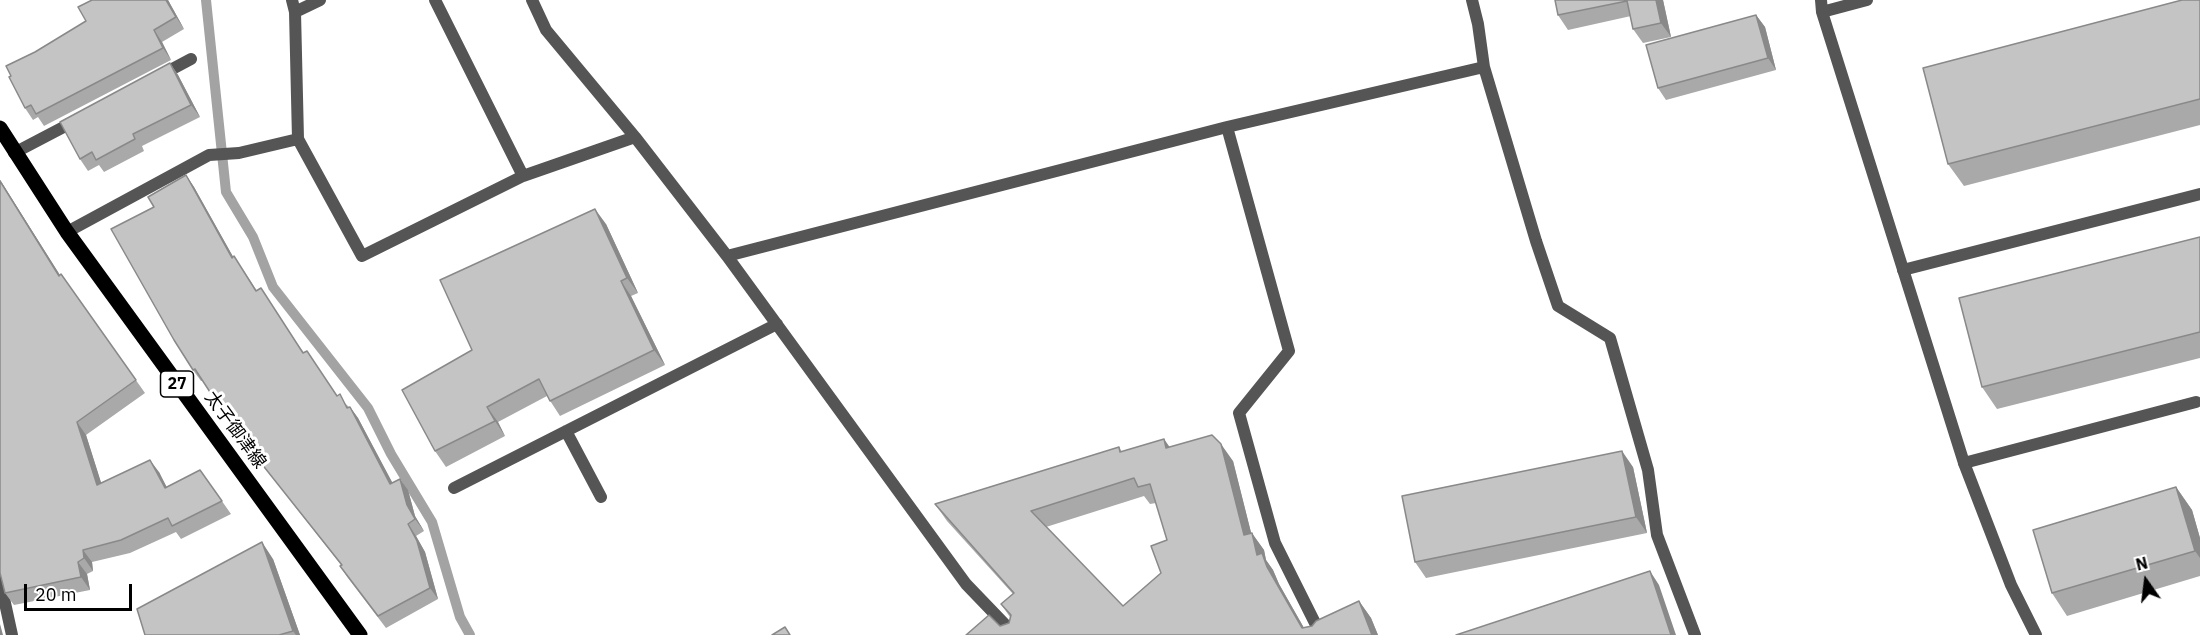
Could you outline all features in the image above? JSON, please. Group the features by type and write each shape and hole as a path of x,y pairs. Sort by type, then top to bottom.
{"main road":[{"name":"太子御津線","path":"0,128 67,232 360,635"}],"street":[{"path":"320,0 293,6 298,139 362,256 523,176 635,137"},
{"path":"435,0 523,176"},
{"path":"532,0 546,30 635,137 727,256 966,584 1015,635"},
{"path":"1472,0 1484,67 1536,242 1558,306 1610,338 1648,470 1657,535 1695,635"},
{"path":"1867,0 1821,6 1964,463 2011,585 2036,635"},
{"path":"150,81 191,59"},
{"path":"727,256 1227,127 1484,67"},
{"path":"14,153 87,114"},
{"path":"1227,127 1289,351 1239,413 1275,543 1321,635"},
{"path":"67,232 209,155 239,153 298,139"},
{"path":"1903,270 2200,194"},
{"path":"454,488 777,324"},
{"path":"1964,463 2196,402"},
{"path":"566,431 601,496"},
{"path":"0,580 12,635"}],"building":[{"path":"92,0 166,0 176,17 154,30 163,48 36,114 31,105 25,108 9,77 11,76 6,66 35,52 86,21 78,7"},
{"path":"1555,0 1656,0 1661,23 1633,29 1627,1 1558,15"},
{"path":"2182,0 2200,0 2200,99 1948,164 1923,68"},
{"path":"1756,15 1768,58 1658,88 1646,45"},
{"path":"170,63 191,105 133,134 135,139 96,160 92,152 80,159 60,122"},
{"path":"186,175 232,258 234,256 256,291 261,288 303,353 307,351 337,396 340,394 347,408 350,407 390,484 400,479 407,505 415,519 408,524 417,541 430,588 378,616 340,566 342,565 234,429 195,369 193,370 111,229 154,207 148,197"},
{"path":"0,181 59,276 61,274 136,380 77,422 97,485 150,460 165,488 200,470 222,501 172,526 168,518 121,540 83,550 84,558 78,562 81,577 5,593 0,573"},
{"path":"595,209 627,278 621,281 654,350 550,401 539,379 487,407 495,421 435,451 402,390 472,350 440,280"},
{"path":"2200,237 2200,332 1982,387 1959,298"},
{"path":"1212,435 1221,444 1244,535 1252,533 1257,555 1262,553 1267,567 1302,628 1312,626 1316,621 1359,601 1372,635 966,635 989,615 1000,626 1009,623 1011,615 1001,604 1014,593 935,504 1119,447 1120,452 1164,439 1166,448","holes":["1134,478 1138,487 1150,484 1167,540 1151,546 1161,573 1123,606 1031,511"]},
{"path":"1622,451 1636,517 1415,562 1402,496"},
{"path":"2176,487 2195,551 2052,593 2033,530"},
{"path":"262,542 293,631 279,635 145,635 137,609"},
{"path":"1650,571 1671,635 1456,635"},
{"path":"785,627 790,635 772,635"}],"waterway":[{"path":"206,0 226,192 253,237 273,287 368,408 391,454 432,522 460,617 470,635"}]}
